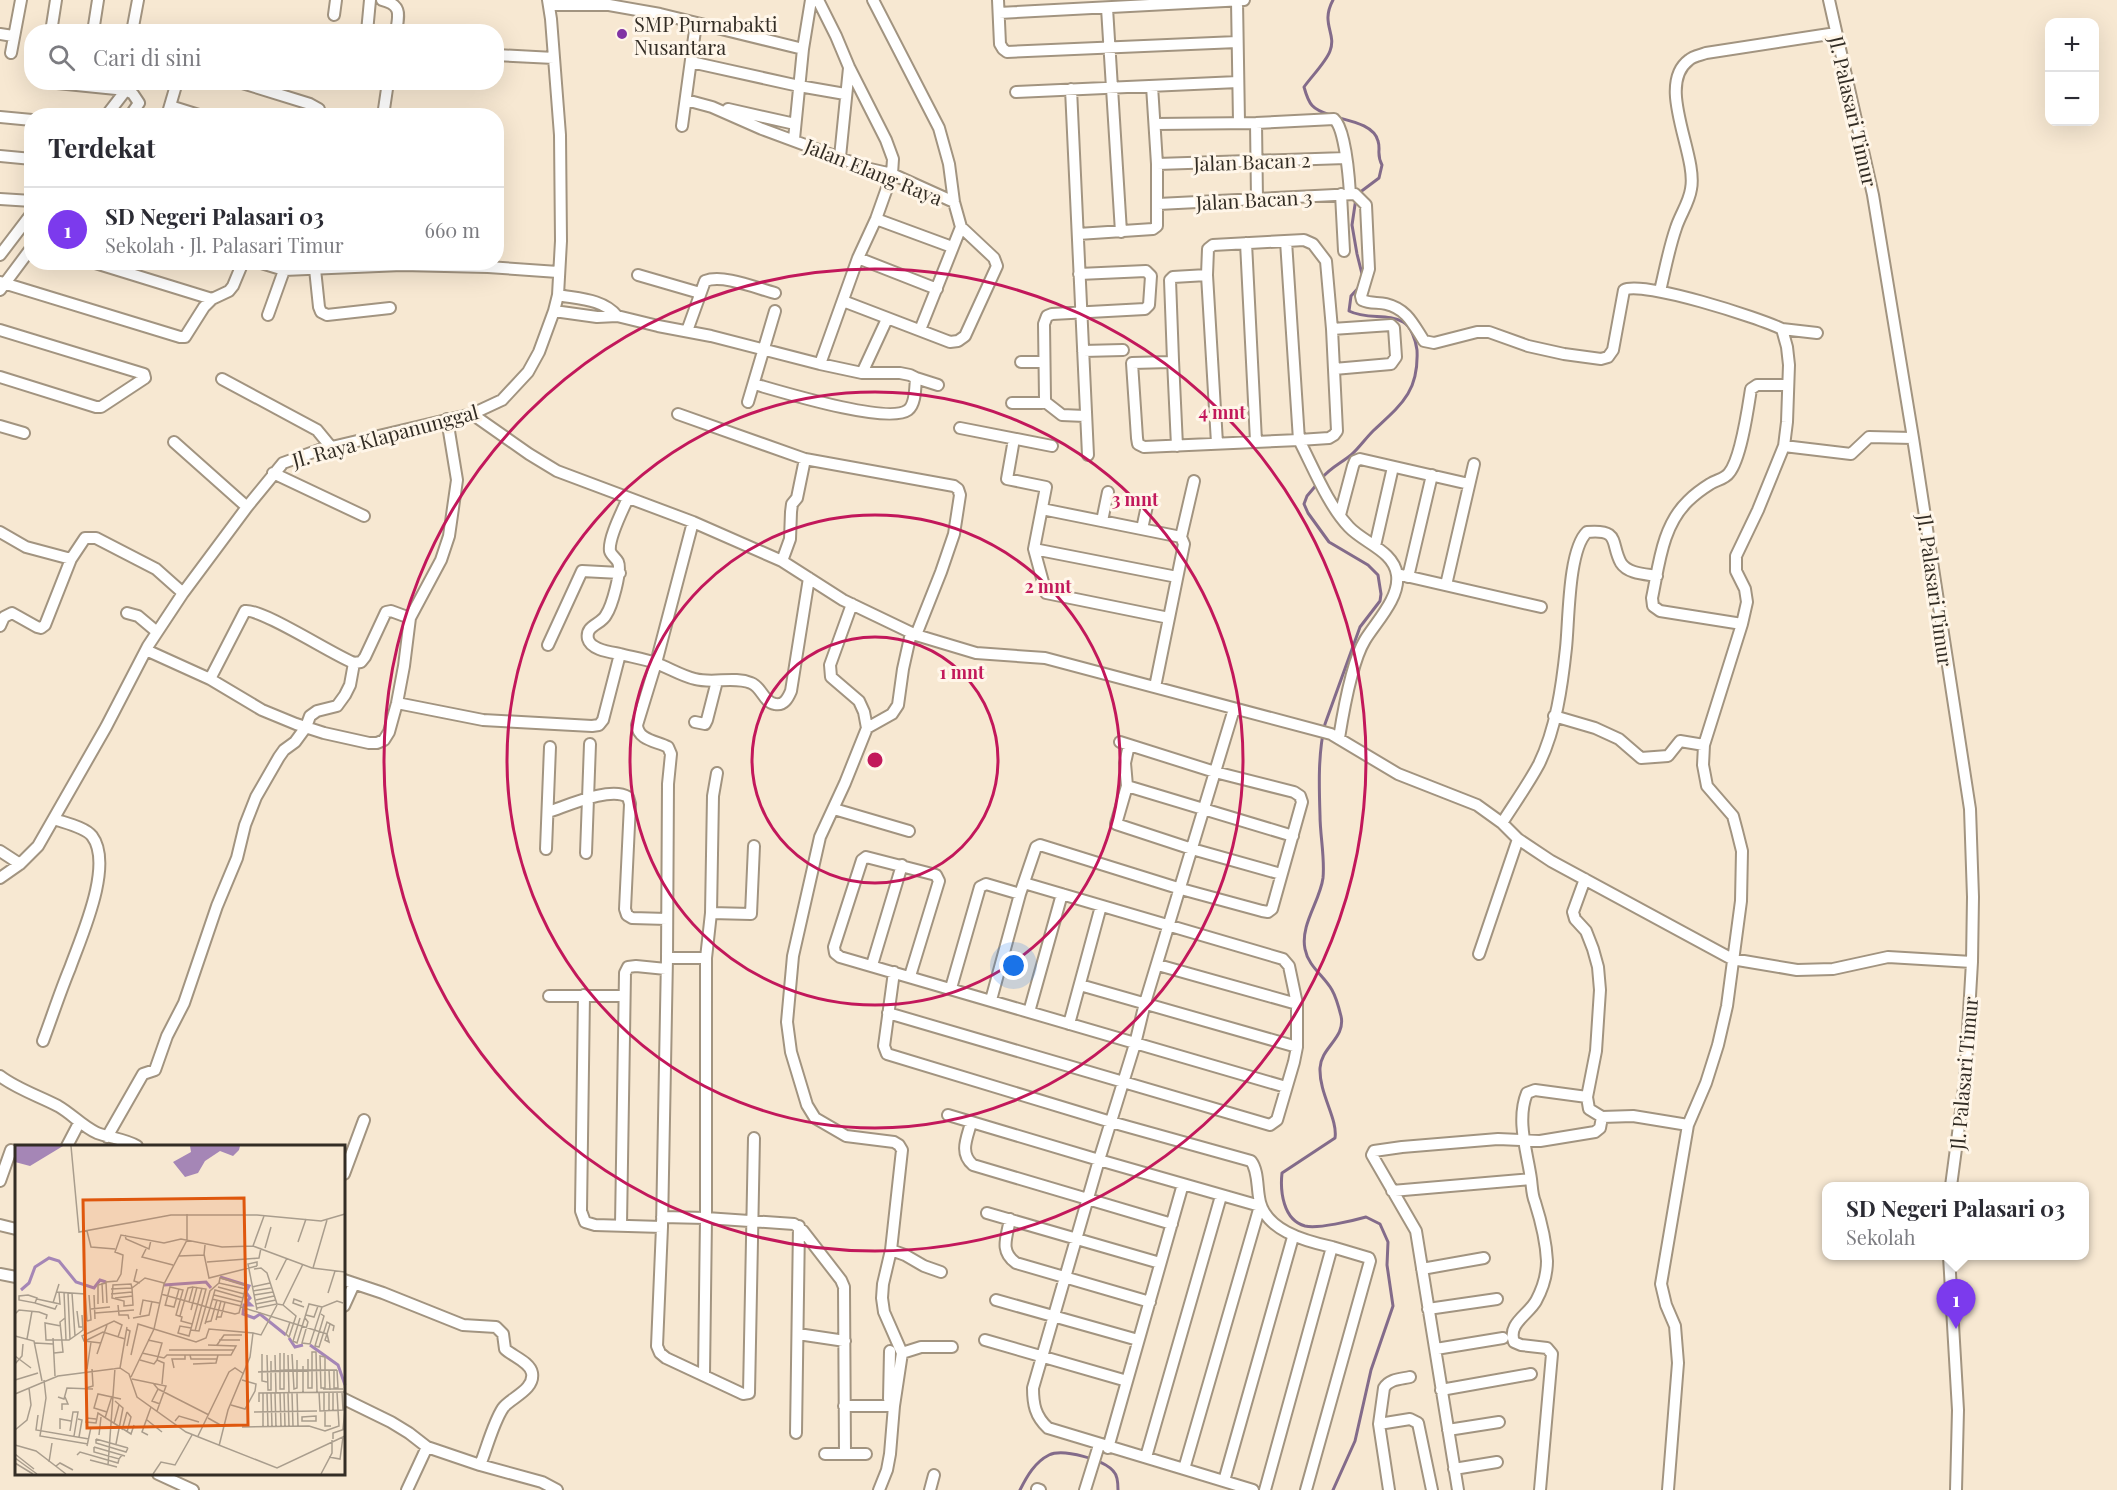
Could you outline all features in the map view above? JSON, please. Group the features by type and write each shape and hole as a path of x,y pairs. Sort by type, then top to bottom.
{"street":[{"path":"11,53 21,0"},
{"path":"52,24 56,0"},
{"path":"94,24 98,0"},
{"path":"134,24 138,0"},
{"path":"334,15 336,0"},
{"path":"368,24 370,0"},
{"path":"382,0 392,3 397,8 398,24"},
{"path":"794,139 803,49 811,0"},
{"path":"818,0 849,68 886,140 892,159 892,174 876,219 858,258 820,364"},
{"path":"843,301 950,342 965,336 997,266 994,258 961,227 954,202 949,164 939,128 873,0"},
{"path":"998,0 1000,44 1007,52 1237,42"},
{"name":"Jl. Palasari Timur","path":"1829,0 1873,195 1970,809 1973,897 1972,962 1965,1082 1952,1182"},
{"path":"999,13 1107,8 1164,2 1240,1 1237,42 1239,122"},
{"path":"548,2 609,5 660,14 803,49"},
{"name":"Jl. Raya Klapanunggal","path":"0,878 20,864 38,846 157,632 247,507 283,463 331,447 472,414 502,400 528,372 539,352 558,295 561,222 560,135 548,2"},
{"path":"1107,8 1120,232"},
{"path":"682,126 696,23"},
{"path":"1660,291 1673,236 1691,191 1692,178 1677,111 1676,82 1684,66 1689,59 1706,53 1836,33"},
{"path":"0,34 14,36"},
{"path":"504,55 554,58"},
{"path":"691,62 845,94"},
{"path":"840,157 849,68"},
{"path":"1016,92 1238,82"},
{"path":"1078,234 1153,229 1157,226 1157,164 1152,86"},
{"path":"1071,89 1088,455"},
{"path":"111,108 122,90"},
{"path":"128,90 139,103 136,108"},
{"path":"169,108 175,90"},
{"path":"265,90 317,108"},
{"path":"384,108 387,90"},
{"path":"686,100 795,124"},
{"name":"Jalan Elang Raya","path":"712,107 762,129 892,174 954,202"},
{"path":"0,117 24,119"},
{"path":"1155,124 1256,123 1334,119 1338,123 1352,195 1344,251"},
{"path":"1256,123 1257,200"},
{"path":"0,156 24,158"},
{"name":"Jalan Bacan 2","path":"1157,164 1346,158"},
{"path":"1352,195 1366,205 1369,259 1362,300 1367,303 1385,304 1405,312 1424,341 1428,343 1467,333 1489,332 1528,346 1601,359 1608,357 1613,350 1624,290 1630,287 1660,291 1704,303 1782,329 1817,333"},
{"name":"Jalan Bacan 3","path":"1158,204 1352,195"},
{"path":"0,199 24,200"},
{"path":"876,219 952,247"},
{"path":"0,255 5,241 24,221"},
{"path":"920,330 961,227"},
{"path":"1286,241 1299,440 1340,515 1350,529 1375,546 1403,575 1541,607"},
{"path":"1173,360 1132,363 1138,444 1144,447 1299,440 1329,438 1334,435 1336,431 1334,369 1326,261 1308,241 1210,246 1207,275 1217,442"},
{"path":"1246,243 1256,441"},
{"path":"24,257 2,285 180,338 185,337 212,299 229,291 239,270"},
{"path":"858,258 937,289"},
{"path":"504,268 558,272"},
{"path":"118,270 212,299"},
{"path":"268,315 285,270"},
{"path":"319,270 321,312 327,315 390,308"},
{"path":"1079,274 1146,271 1156,279 1170,280 1173,277 1207,275"},
{"path":"638,275 700,293"},
{"path":"1044,401 1046,397 1044,324 1047,316 1145,309 1149,305 1151,276"},
{"path":"687,331 705,281 713,278 775,293"},
{"path":"1170,280 1177,446"},
{"path":"558,295 598,303 611,309 617,316"},
{"path":"554,311 597,317 617,316 763,348 862,374 900,373 938,385"},
{"path":"747,402 775,311"},
{"path":"862,374 887,319"},
{"path":"1332,329 1391,325 1394,328 1396,357 1391,364 1334,369"},
{"path":"1668,1490 1677,1353 1675,1326 1666,1305 1661,1284 1688,1125 1706,1083 1727,1006 1741,901 1742,850 1733,816 1707,786 1704,776 1704,745 1747,602 1736,571 1736,556 1784,446 1789,365 1782,329"},
{"path":"0,330 144,374 145,378 101,407 96,407 0,377"},
{"path":"1083,351 1123,350"},
{"path":"1021,362 1044,362"},
{"path":"754,384 849,409 899,413 908,410 911,406 916,378"},
{"path":"222,379 317,430 331,447"},
{"path":"1742,624 1660,611 1653,606 1652,598 1667,534 1676,515 1688,501 1729,474 1733,466 1744,430 1751,389 1754,386 1788,385"},
{"path":"1012,403 1044,401 1062,415 1085,416"},
{"path":"472,414 557,471 693,522 782,561 852,604 914,634 976,653 1045,658 1335,736 1398,774 1477,805 1503,823 1518,839 1551,861 1732,959 1797,970 1833,969 1888,957 1972,962"},
{"path":"678,414 805,459 954,486 958,489 960,495 954,534 941,572 914,634 903,669 898,705 892,714 867,728"},
{"path":"146,650 210,679 262,710 306,728 377,743 384,740 390,732 397,703 410,618 441,560 449,536 457,480 447,419"},
{"path":"0,426 24,434"},
{"path":"960,428 1052,446"},
{"path":"1784,446 1851,454 1869,437 1913,438"},
{"path":"1014,439 1007,479 1046,487 1034,549 1046,593 1169,618"},
{"path":"174,442 247,507"},
{"path":"782,561 790,539 790,513 805,459"},
{"path":"1340,515 1355,461 1360,459 1469,484"},
{"path":"1446,585 1474,464"},
{"path":"1375,546 1393,467"},
{"path":"273,473 364,516"},
{"path":"1335,736 1357,657 1403,575 1432,476"},
{"path":"1155,687 1184,544 1181,537 1194,481"},
{"path":"1102,521 1108,492"},
{"path":"628,498 616,525 610,548 610,553 618,563 620,573 606,616 590,628 588,635 592,646 656,663 696,679 741,680 753,683 772,704 780,704 787,700 793,682 809,578"},
{"path":"1143,529 1148,501"},
{"path":"1042,508 1181,537"},
{"path":"693,522 656,663 637,725 641,736 668,747 671,754 668,784 662,1222 657,1346 666,1358 743,1394 749,1393 754,1138"},
{"path":"0,532 26,547 72,559"},
{"path":"1503,823 1539,765 1550,737 1561,687 1576,552 1583,536 1587,532 1606,533 1614,538 1622,564 1630,571 1657,576"},
{"path":"0,626 4,617 12,613 37,627 41,628 45,625 72,559 85,538 96,538 156,569 183,593"},
{"path":"1034,549 1178,577"},
{"path":"548,645 582,571 620,573"},
{"path":"852,604 829,673 859,701 867,728 820,837 793,957 787,1022 807,1105 815,1118 846,1136 894,1142 902,1150 891,1250 882,1298 884,1312 902,1353 892,1406"},
{"path":"210,679 245,610 296,632 354,663 361,662 386,612 391,611 410,618"},
{"path":"126,613 138,616 157,632"},
{"path":"397,703 483,720 599,725 603,720 620,654"},
{"path":"107,1137 143,1074 155,1070 167,1036 186,997 217,906 237,858 244,825 256,797 284,750 295,742 306,728 310,716 317,711 337,706 350,685 354,663"},
{"path":"695,722 705,724 717,681"},
{"path":"1234,709 1145,1003 1135,1044 1033,1388 1033,1404 1040,1421 1048,1428 1101,1449 1146,1457 1253,1490"},
{"path":"1554,716 1595,728 1619,739 1641,758 1668,756 1680,741 1704,745"},
{"path":"991,1000 1036,847 1045,845 1181,889 1268,912 1272,909 1302,802 1300,796 1294,792 1215,772 1125,743 1127,786 1116,824 1192,849 1281,874"},
{"path":"586,853 590,744"},
{"path":"546,849 550,747"},
{"path":"704,1375 706,958 711,913 713,796 717,773"},
{"path":"1127,786 1293,836"},
{"path":"548,812 588,798 622,793 628,797 630,804 625,909 627,915 632,918 667,919"},
{"path":"834,809 909,831"},
{"path":"43,1041 83,938 95,894 100,859 94,838 89,832 54,819"},
{"path":"1479,954 1518,839"},
{"path":"711,913 751,914 753,846"},
{"path":"0,851 20,864"},
{"path":"910,976 939,881 936,875 866,857 862,860 834,947 835,953 840,957 1286,1087"},
{"path":"872,965 902,865"},
{"path":"1585,879 1573,912 1575,919 1586,931 1593,949 1598,967 1600,990 1596,1051 1587,1097 1589,1109 1602,1117 1633,1116 1688,1125"},
{"path":"888,1013 1270,1125 1277,1120 1297,1047 1297,1004 1289,966 1283,959 1062,894 986,884 980,887 951,988"},
{"path":"1029,1012 1062,894"},
{"path":"1069,1024 1101,906"},
{"path":"621,1225 625,973 628,967 706,958"},
{"path":"1158,965 1297,1004"},
{"path":"894,972 884,1046 887,1054 1111,1122 1251,1161 1255,1168 1260,1206 1184,1469"},
{"path":"1080,985 1297,1047"},
{"path":"584,995 581,1211 585,1222 595,1225 621,1225 706,1218 753,1220 799,1226 844,1287 845,1454"},
{"path":"549,996 623,996"},
{"path":"0,1076 9,1083 61,1107 79,1123 107,1137 135,1145"},
{"path":"1539,1490 1552,1354 1547,1348 1514,1342 1511,1334 1513,1327 1536,1301 1545,1281 1547,1261 1543,1227 1534,1200 1523,1140 1523,1102 1527,1093 1535,1090 1587,1097"},
{"path":"948,1115 1099,1161 1260,1206 1271,1219 1293,1237 1369,1258 1306,1490"},
{"path":"1458,1490 1416,1231 1373,1159 1374,1151 1498,1139 1540,1141 1595,1132 1600,1128 1602,1117"},
{"path":"345,1171 364,1120"},
{"path":"68,1145 79,1123"},
{"path":"971,1123 964,1151 967,1160 973,1165 1172,1224"},
{"path":"0,1181 11,1150"},
{"path":"1392,1191 1531,1179"},
{"path":"1085,1490 1127,1381 1183,1184"},
{"path":"1146,1457 1221,1196"},
{"path":"987,1213 1160,1263"},
{"path":"1010,1219 1005,1247 1008,1257 1016,1263 1150,1302"},
{"path":"0,1225 15,1229"},
{"path":"796,1433 799,1226"},
{"path":"1224,1481 1293,1237"},
{"path":"1265,1490 1332,1247"},
{"path":"891,1250 941,1272"},
{"path":"1422,1269 1484,1258"},
{"path":"1949,1260 1958,1410 1956,1490"},
{"path":"0,1274 15,1277"},
{"path":"345,1301 349,1282 463,1325 496,1327 504,1334 505,1349 531,1369 531,1382 504,1407 480,1465"},
{"path":"1428,1309 1497,1299"},
{"path":"996,1300 1138,1341"},
{"path":"798,1334 845,1341"},
{"path":"1436,1349 1503,1338"},
{"path":"985,1340 1127,1381"},
{"path":"902,1353 921,1347 952,1347"},
{"path":"879,1490 887,1470 890,1454 892,1406 890,1351"},
{"path":"1441,1390 1531,1374"},
{"path":"1389,1490 1379,1424 1384,1388 1387,1383 1410,1377"},
{"path":"345,1399 410,1433 427,1447 542,1482 557,1490"},
{"path":"844,1406 892,1406"},
{"path":"1379,1424 1410,1419 1418,1423 1432,1490"},
{"path":"1448,1430 1499,1422"},
{"path":"407,1490 427,1447"},
{"path":"825,1454 866,1455"},
{"path":"1454,1469 1497,1462"},
{"path":"162,1475 193,1490"},
{"path":"930,1490 934,1475"}],"waterway":[{"path":"1330,115 1312,106 1304,87 1330,51 1332,39 1328,16 1333,0"},
{"path":"1336,117 1367,127 1378,141 1379,158 1382,165 1379,178 1359,193"},
{"path":"1356,198 1352,225 1362,274"},
{"path":"1322,478 1354,452 1400,405 1415,377 1417,350 1413,334 1406,324 1397,319 1356,314 1349,311 1351,296 1360,286"},
{"path":"1318,483 1307,496 1304,504 1308,513 1329,542 1368,565 1378,575 1381,594 1380,601 1360,627 1325,724 1319,781 1323,878 1304,940 1309,961 1332,990 1341,1016 1340,1030 1324,1054 1320,1068 1322,1087 1334,1123 1335,1138 1282,1173 1282,1188 1284,1204 1292,1218 1305,1226 1326,1226 1366,1217 1380,1224 1388,1242 1387,1265 1393,1306 1371,1370 1355,1441 1333,1490"},
{"path":"1020,1490 1036,1465 1055,1453 1083,1456 1102,1463 1114,1472 1118,1490"}],"place":[{"name":"SMP Purnabakti Nusantara","path":"622,34"},
{"name":"SD Negeri Palasari 03","path":"1956,1329"}]}
